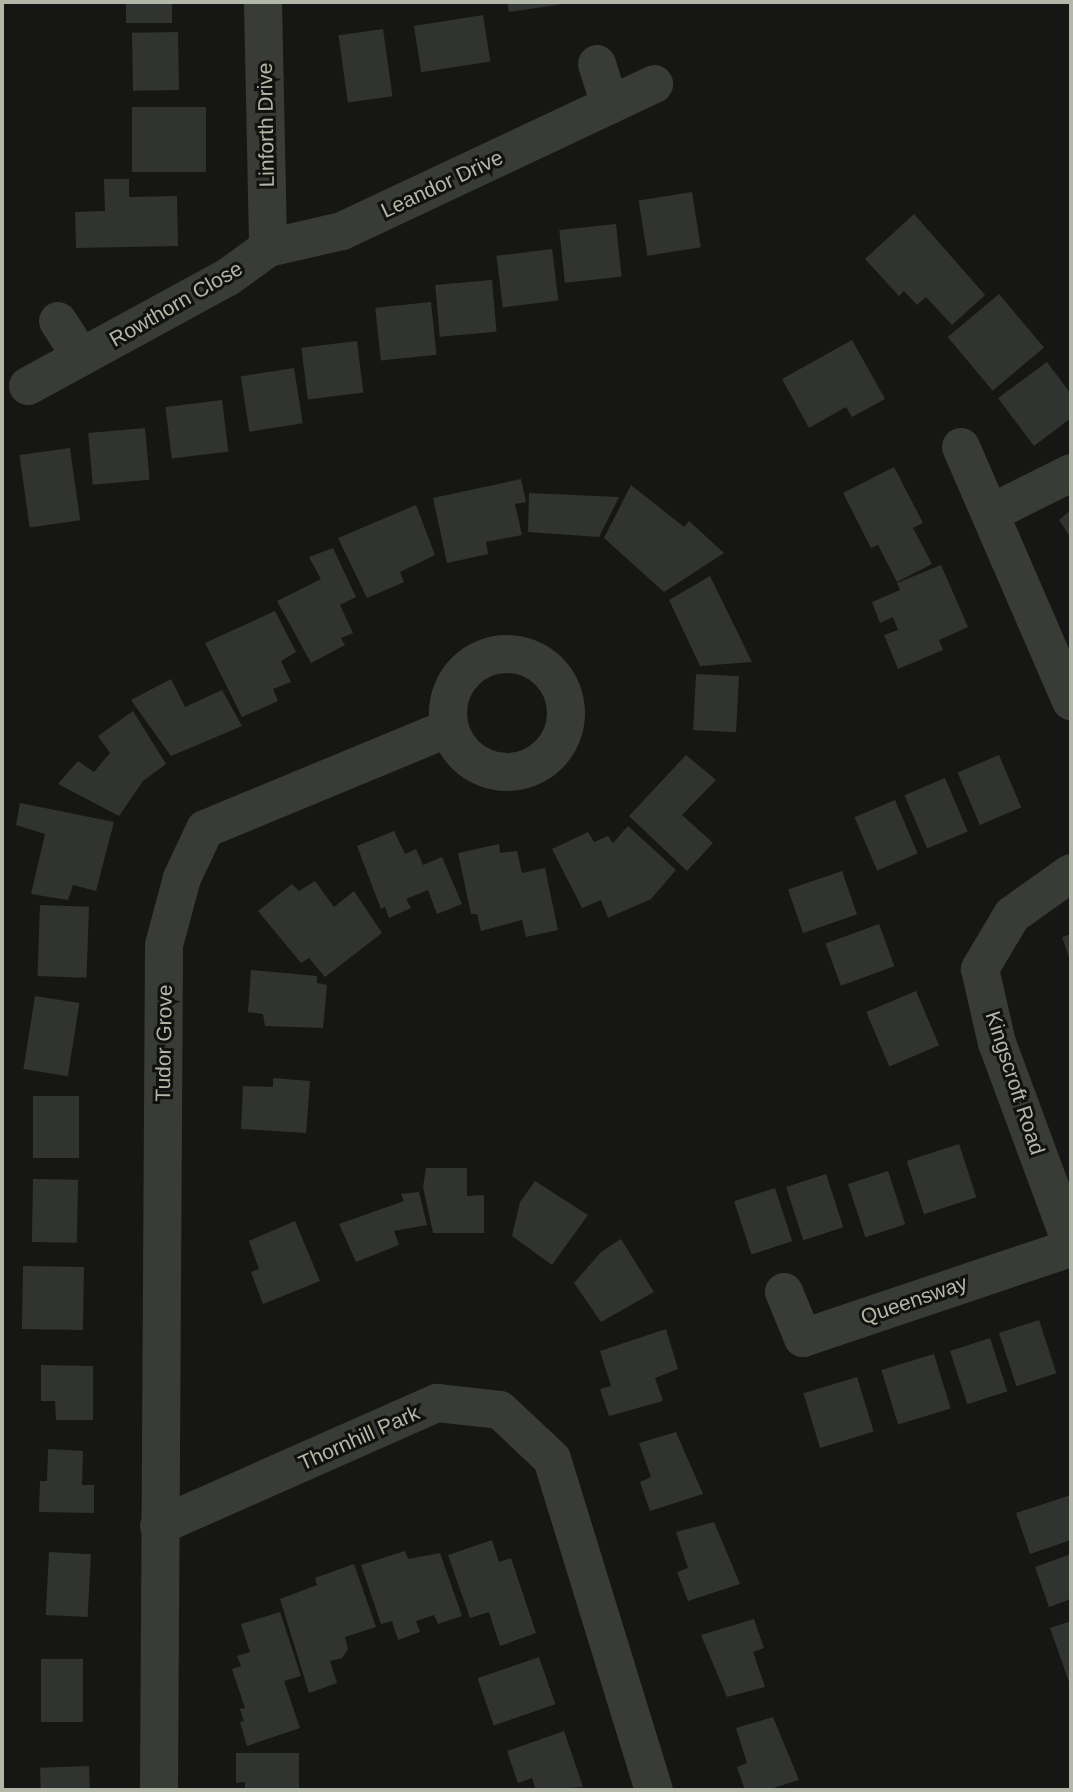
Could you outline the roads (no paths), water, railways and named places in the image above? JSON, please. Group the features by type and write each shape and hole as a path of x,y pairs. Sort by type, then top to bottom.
{"street":[{"name":"Linforth Drive","path":"263,2 268,248"},
{"path":"597,64 610,105"},
{"name":"Leandor Drive","path":"268,248 342,231 654,84"},
{"name":"Rowthorn Close","path":"28,386 229,277 268,248"},
{"path":"58,321 81,357"},
{"path":"961,447 1071,701"},
{"path":"991,513 1071,473"},
{"name":"Tudor Grove","path":"159,1526 164,945 181,878 205,829 447,729"},
{"name":"Kingscroft Road","path":"1071,873 1012,915 980,969 997,1043 1071,1246"},
{"name":"Queensway","path":"784,1292 803,1338 1071,1246"},
{"name":"Thornhill Park","path":"159,1526 437,1403 500,1410 552,1459 654,1790"},
{"path":"159,1526 159,1790"}]}
